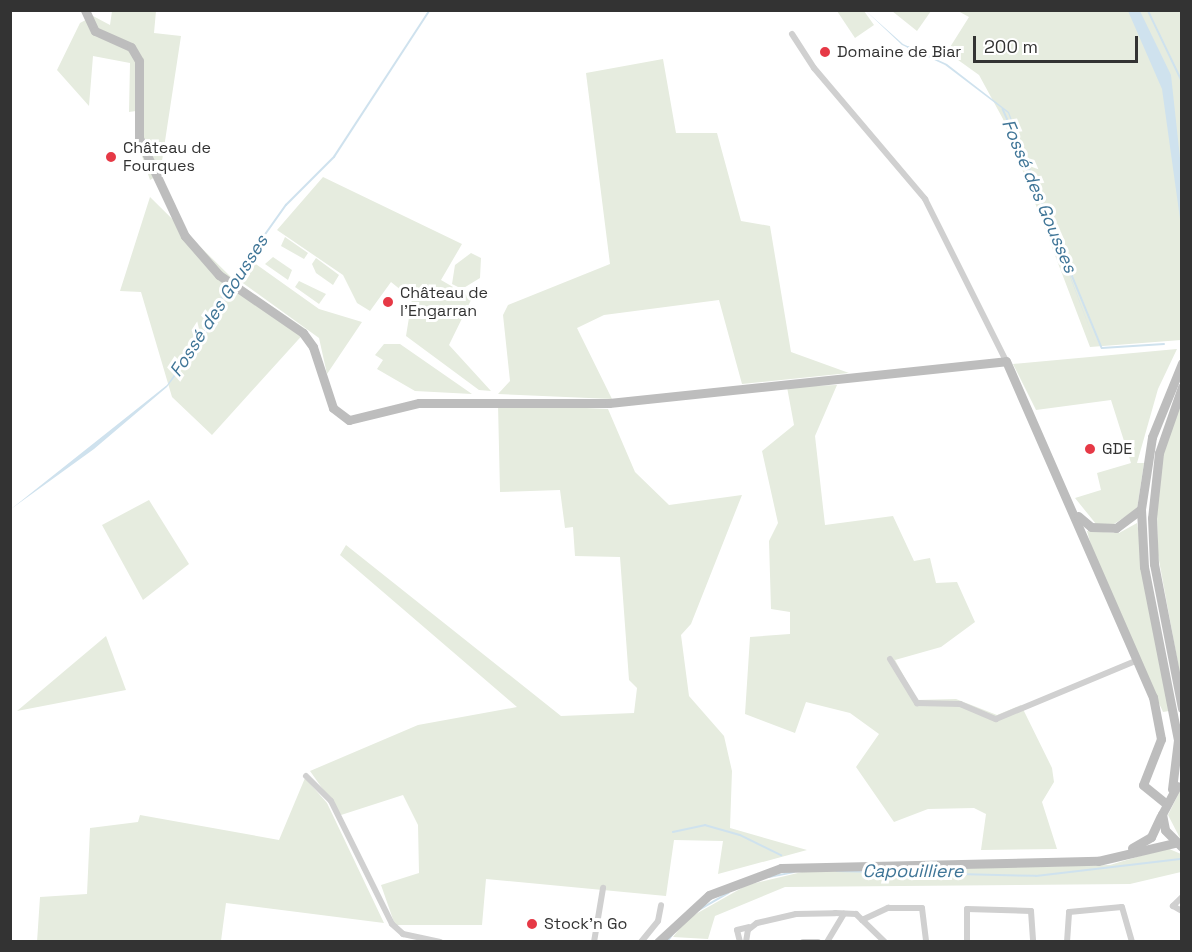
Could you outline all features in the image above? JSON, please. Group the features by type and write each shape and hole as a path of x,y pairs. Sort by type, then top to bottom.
{"street":[{"path":"85,10 95,31 131,47 139,61 139,138 185,236 219,275 303,333 313,347 333,408 349,420 419,403 609,403 1006,361"},
{"path":"792,34 925,199 1006,361 1075,513 1161,728 1143,785 1164,802"},
{"path":"1108,859 1146,841 1162,814 1164,802 1172,789 1178,740 1144,567 1142,509 1152,437 1182,363"},
{"path":"1182,387 1159,453 1152,518 1154,564 1182,708"},
{"path":"1075,513 1085,524 1116,528 1142,509"},
{"path":"1082,534 1085,524"},
{"path":"890,659 917,703 960,704 996,719 1135,661"},
{"path":"306,776 331,801 392,924 403,934 440,942"},
{"path":"1172,789 1182,783"},
{"path":"658,942 709,895 781,868 1108,859 1178,845 1162,814"},
{"path":"594,942 603,888"},
{"path":"1182,897 1173,906 1182,911"},
{"path":"641,942 658,921 661,906"},
{"path":"862,920 888,908 922,908 926,942"},
{"path":"1066,942 1069,912 1122,908 1132,942"},
{"path":"968,942 967,909 1031,911 1033,942"},
{"path":"740,942 737,930 796,914 844,914 862,920 885,942"},
{"path":"828,942 844,914"},
{"path":"746,942 750,927"},
{"path":"803,942 818,942"}],"shaded area":[{"path":"112,11 156,11 154,33 181,36 160,174 150,180 137,141 136,111 129,112 130,63 93,56 89,106 57,70 80,23 93,16 110,25"},
{"path":"837,11 864,11 874,25 855,38"},
{"path":"892,11 931,11 917,31"},
{"path":"958,11 1181,11 1181,340 1090,347 1003,119 979,75 947,52 969,17"},
{"path":"663,59 676,133 717,133 741,221 770,226 791,352 849,373 742,384 719,300 604,315 577,328 612,399 498,394 510,381 503,315 508,305 610,264 586,73"},
{"path":"323,177 462,244 441,280 472,298 449,345 491,391 479,390 406,336 412,299 391,282 370,311 357,303 343,275 277,230"},
{"path":"150,197 236,282 307,330 212,435 172,397 141,292 120,291"},
{"path":"285,237 308,253 304,259 281,246"},
{"path":"471,253 481,258 480,278 462,289 452,284 455,265"},
{"path":"273,257 292,270 288,280 265,264"},
{"path":"316,258 339,275 333,285 316,273 312,264"},
{"path":"253,262 319,309 362,322 327,374 319,338 240,281"},
{"path":"299,281 326,294 319,304 295,287"},
{"path":"384,344 400,344 472,394 415,391 377,369 383,360 375,355"},
{"path":"1177,349 1158,389 1137,463 1144,463 1137,509 1114,524 1096,524 1075,498 1101,490 1097,473 1131,463 1111,400 1036,410 1013,364"},
{"path":"837,385 815,436 825,525 893,516 914,561 930,558 936,583 957,582 975,622 941,647 895,660 917,700 956,699 997,715 1021,705 1052,768 1054,782 1042,802 1057,849 981,850 986,814 974,808 928,809 894,822 856,767 879,734 850,713 806,702 795,733 745,714 750,637 790,634 790,612 771,609 769,541 778,523 762,451 794,425 787,387"},
{"path":"1181,400 1181,680 1158,555 1157,513 1161,460"},
{"path":"498,404 608,409 635,472 669,505 742,495 691,624 681,635 689,696 724,736 732,771 730,828 807,850 718,874 723,841 674,840 666,896 486,879 482,925 395,925 381,885 419,873 418,825 403,795 341,815 310,771 418,725 517,707 340,555 346,545 561,716 634,713 637,688 629,680 620,557 575,556 573,527 565,528 560,490 500,492"},
{"path":"149,500 189,564 143,600 102,525"},
{"path":"1137,523 1169,711 1163,712 1096,563 1087,531 1119,533"},
{"path":"106,636 126,690 17,711"},
{"path":"305,778 327,803 384,923 226,903 221,941 37,942 40,897 87,894 90,828 138,822 140,815 279,840"},
{"path":"1181,789 1181,840 1168,815"},
{"path":"1167,848 1181,854 1181,872 1130,884 785,887 715,916 708,939 673,937 687,919 747,885 802,872 1110,865"}],"water":[{"path":"866,11 903,44 947,64 1009,112 1097,348 1008,113 945,65 902,45"},
{"path":"1128,11 1140,11 1171,75 1181,167 1181,226 1162,89"},
{"path":"233,288 202,341 167,387 94,449 11,509 167,385"}],"waterway":[{"name":"Fossé des Gousses","path":"232,281 286,205 334,157 430,10"},
{"path":"1148,10 1182,81"},
{"name":"Fossé des Gousses","path":"908,47 931,57"},
{"name":"Fossé des Gousses","path":"1003,109 1020,148"},
{"name":"Fossé des Gousses","path":"1025,161 1102,348 1164,344"},
{"name":"Fossé des Gousses","path":"204,334 227,287"},
{"name":"Capouilliere","path":"673,832 705,825 740,835 781,855"},
{"name":"Capouilliere","path":"837,871 1036,876 1180,859"},
{"name":"Capouilliere","path":"769,877 794,872"},
{"name":"Capouilliere","path":"699,910 729,893"},
{"name":"Capouilliere","path":"667,942 672,935"}],"place":[{"name":"Domaine de Biar","path":"825,52"},
{"name":"Château de Fourques","path":"111,157"},
{"name":"Château de l'Engarran","path":"388,302"},
{"name":"GDE","path":"1090,449"},
{"name":"Stock'n Go","path":"532,924"}]}
